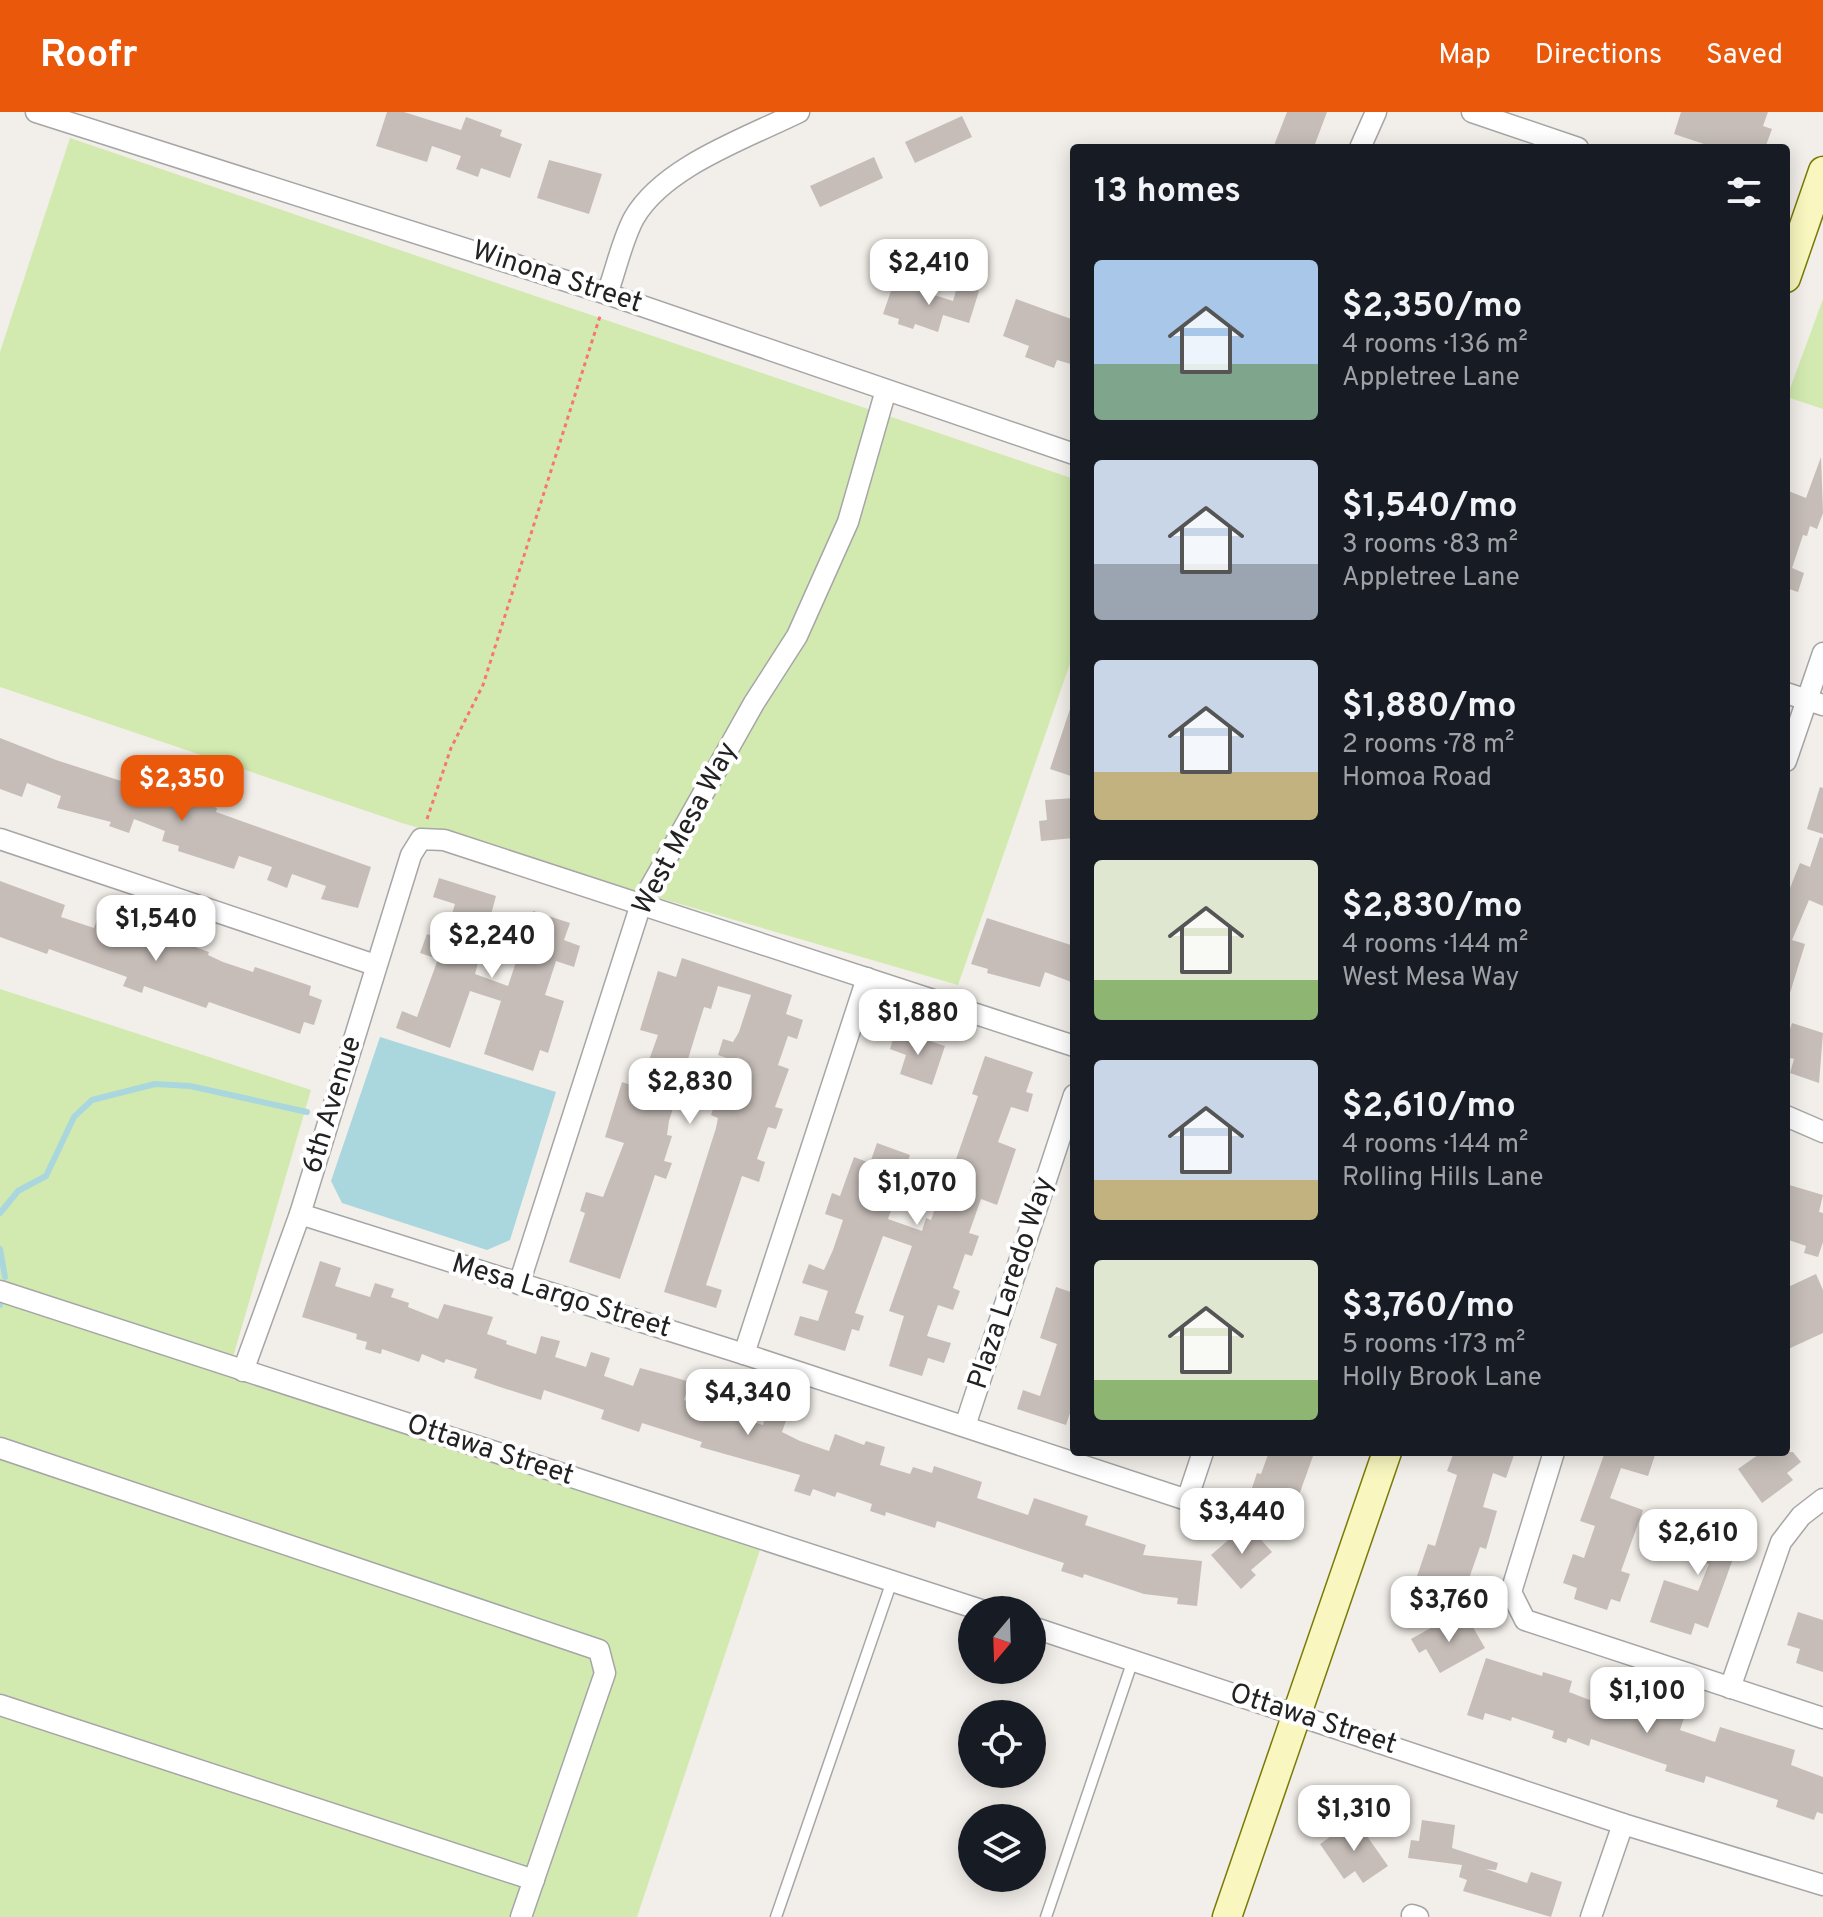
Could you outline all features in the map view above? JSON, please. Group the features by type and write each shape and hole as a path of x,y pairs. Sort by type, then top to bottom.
{"main road":[{"path":"1790,253 1795,222 1823,171"},
{"path":"1227,1917 1386,1456"}],"street":[{"name":"Winona Street","path":"36,112 607,294 1070,453"},
{"path":"607,294 633,219 671,177 799,112"},
{"path":"1361,144 1370,118 1376,112"},
{"path":"1472,112 1566,144"},
{"name":"West Mesa Way","path":"519,1284 641,904 754,703 797,636 848,522 886,390"},
{"path":"1790,753 1815,702 1823,653"},
{"path":"1790,694 1815,702"},
{"path":"0,839 375,965"},
{"path":"421,839 444,840 1070,1045"},
{"name":"6th Avenue","path":"243,1371 300,1214 411,855 421,839"},
{"path":"744,1354 867,978"},
{"name":"Plaza Laredo Way","path":"965,1426 1070,1107"},
{"path":"1790,1118 1823,1132"},
{"name":"Mesa Largo Street","path":"300,1214 744,1354 1187,1500 1202,1456"},
{"name":"Ottawa Street","path":"0,1291 958,1603"},
{"path":"0,1448 599,1650 605,1673 521,1917"},
{"path":"1553,1456 1511,1592 1525,1620 1823,1718"},
{"path":"1730,1688 1781,1542 1801,1516 1823,1499"},
{"name":"Ottawa Street","path":"1046,1632 1623,1824 1823,1885"},
{"path":"0,1705 534,1880"},
{"path":"1591,1917 1623,1824"}],"lane":[{"path":"776,1917 892,1581"},
{"path":"1046,1917 1133,1660"}],"path":[{"path":"421,839 451,748 483,685 607,294"}],"green space":[{"path":"70,138 1070,478 1070,663 958,985 402,823 0,687 0,352"},
{"path":"1823,299 1823,409 1790,398 1790,389"},
{"path":"0,989 311,1090 233,1357 764,1538 637,1917 0,1917"}],"water":[{"path":"380,1037 556,1092 510,1240 487,1250 342,1203 331,1181"}],"building":[{"path":"387,112 404,112 461,130 466,117 502,130 500,136 522,144 510,178 481,168 478,177 456,169 461,156 432,146 427,162 376,146"},
{"path":"1287,112 1327,112 1315,144 1275,144"},
{"path":"1681,112 1768,112 1763,126 1772,129 1766,144 1704,144 1674,134"},
{"path":"962,116 972,137 915,163 905,142"},
{"path":"874,157 883,178 820,207 810,186"},
{"path":"549,160 602,174 589,214 537,198"},
{"path":"894,282 953,301 958,284 979,291 969,323 943,315 938,332 915,324 913,329 898,324 899,319 883,314"},
{"path":"1016,299 1070,319 1070,364 1057,360 1054,368 1025,357 1029,346 1003,336"},
{"path":"1821,457 1823,513 1817,529 1810,526 1807,536 1803,535 1792,568 1804,573 1798,592 1790,589 1790,492 1806,498"},
{"path":"1070,709 1070,776 1050,769"},
{"path":"0,738 56,760 177,799 179,794 217,808 216,812 371,867 358,908 321,899 326,886 292,874 287,888 267,880 272,867 239,856 234,869 178,851 179,846 162,841 165,831 134,819 129,833 109,826 111,822 57,808 61,796 27,783 22,797 0,789"},
{"path":"1820,787 1823,788 1823,834 1807,829"},
{"path":"1070,798 1070,838 1041,841 1039,821 1047,820 1045,800"},
{"path":"1820,837 1823,838 1823,906 1809,900 1792,940 1805,944 1790,993 1790,888 1800,863 1810,867"},
{"path":"439,878 496,896 475,974 508,986 533,911 570,923 564,940 580,946 574,967 556,961 545,995 564,1001 548,1053 540,1050 533,1071 484,1054 501,1001 470,991 450,1048 396,1028 402,1011 417,1017 438,959 420,953 427,934 444,940 455,904 433,897"},
{"path":"0,881 65,905 61,917 94,928 99,914 119,921 114,935 145,946 150,931 209,952 208,955 223,962 253,972 255,967 311,986 309,995 322,1000 314,1025 304,1022 300,1034 209,1002 206,1008 144,986 142,993 123,986 127,977 49,949 47,954 0,937"},
{"path":"987,918 1070,945 1070,981 1045,972 1040,987 987,973 988,969 971,964"},
{"path":"682,958 792,995 786,1014 803,1020 797,1039 788,1036 778,1065 789,1069 775,1107 783,1109 776,1129 768,1127 757,1159 765,1162 759,1182 742,1176 706,1285 722,1290 716,1308 664,1292 716,1128 718,1118 711,1115 716,1100 725,1103 735,1073 725,1070 729,1059 718,1055 723,1039 733,1042 739,1032 751,995 718,986 711,1009 704,1007 669,1121 667,1135 672,1136 664,1161 672,1163 666,1179 655,1175 620,1279 569,1262 585,1213 580,1211 586,1192 603,1197 624,1143 605,1137 622,1082 639,1088 658,1035 640,1030 658,971 676,977"},
{"path":"1792,1023 1823,1033 1819,1083 1790,1073 1794,1059 1790,1058"},
{"path":"896,1030 945,1046 932,1085 900,1074 906,1055 890,1049"},
{"path":"985,1056 1033,1072 1026,1092 1033,1094 1028,1112 1011,1107 998,1142 1016,1149 997,1205 981,1199 969,1233 979,1236 972,1256 965,1254 953,1288 960,1291 953,1310 938,1305 927,1336 951,1343 944,1363 928,1358 922,1376 889,1366 904,1316 889,1311 912,1246 883,1236 855,1313 864,1316 859,1331 852,1329 845,1351 794,1335 800,1316 818,1321 828,1291 802,1283 809,1264 824,1270 833,1250 843,1220 825,1214 832,1193 840,1196 854,1157 870,1163 877,1143 910,1155 888,1219 922,1231 926,1218 931,1220 949,1167 953,1168 978,1096 972,1094"},
{"path":"1790,1185 1823,1195 1819,1212 1823,1213 1823,1242 1818,1257 1804,1253 1806,1246 1790,1240"},
{"path":"320,1261 341,1268 335,1286 370,1297 375,1283 394,1289 391,1297 438,1319 444,1304 493,1317 487,1334 536,1354 541,1336 560,1341 555,1357 586,1367 591,1352 610,1358 604,1376 633,1386 640,1368 690,1382 684,1400 712,1410 718,1392 738,1398 733,1416 763,1425 768,1408 788,1415 782,1432 829,1451 835,1434 864,1445 866,1441 885,1447 880,1465 910,1474 913,1467 932,1473 934,1466 982,1482 977,1498 1028,1515 1034,1498 1088,1516 1085,1525 1146,1545 1143,1555 1202,1561 1197,1606 1177,1604 1178,1598 1144,1594 1084,1574 1083,1578 1061,1571 1064,1563 937,1521 935,1528 886,1512 885,1516 870,1511 872,1504 837,1492 835,1497 813,1489 810,1496 794,1491 800,1475 700,1447 702,1442 642,1423 639,1432 601,1419 604,1410 544,1390 541,1400 503,1388 474,1378 477,1369 446,1359 444,1363 422,1354 419,1362 382,1349 381,1354 365,1349 367,1342 356,1339 357,1334 302,1317"},
{"path":"1816,1274 1823,1290 1823,1333 1790,1348 1790,1286"},
{"path":"1056,1287 1070,1292 1070,1413 1066,1425 1017,1409 1023,1390 1040,1396 1057,1344 1040,1338"},
{"path":"1790,1452 1801,1462 1787,1473 1793,1480 1762,1503 1738,1469 1756,1456 1790,1456"},
{"path":"1268,1456 1313,1456 1289,1523 1245,1509 1257,1473 1261,1474"},
{"path":"1453,1456 1514,1456 1506,1478 1493,1473 1483,1507 1497,1511 1486,1549 1480,1547 1465,1590 1451,1586 1447,1597 1414,1585 1428,1544 1435,1546 1457,1475 1447,1471"},
{"path":"1604,1456 1655,1456 1648,1476 1621,1468 1610,1498 1643,1510 1621,1571 1630,1574 1620,1602 1611,1599 1607,1610 1574,1599 1577,1588 1563,1583 1573,1554 1584,1558 1595,1526 1580,1521"},
{"path":"1688,1510 1730,1525 1725,1537 1739,1542 1708,1628 1695,1623 1691,1635 1650,1622 1664,1580 1698,1591 1709,1564 1680,1553 1689,1528 1683,1525"},
{"path":"1247,1524 1272,1552 1251,1570 1256,1575 1241,1589 1211,1555"},
{"path":"1798,1612 1823,1620 1823,1672 1796,1663 1800,1649 1787,1645"},
{"path":"1456,1614 1449,1633 1470,1622 1485,1648 1440,1673 1426,1649 1419,1653 1411,1639"},
{"path":"1486,1658 1542,1676 1543,1672 1572,1681 1569,1692 1600,1704 1606,1688 1685,1715 1680,1730 1715,1742 1720,1727 1795,1750 1791,1765 1823,1777 1823,1814 1817,1812 1814,1820 1776,1807 1778,1800 1706,1776 1704,1783 1665,1771 1667,1765 1591,1739 1589,1746 1568,1738 1566,1743 1552,1738 1554,1731 1512,1717 1511,1721 1485,1713 1483,1720 1467,1715"},
{"path":"1355,1819 1388,1866 1363,1883 1355,1871 1344,1879 1320,1844"},
{"path":"1422,1820 1455,1825 1452,1848 1498,1863 1496,1870 1486,1869 1527,1883 1531,1872 1562,1882 1551,1917 1463,1891 1467,1880 1459,1877 1462,1865 1408,1858 1411,1840 1419,1841"}],"waterway":[{"path":"0,1213 18,1191 46,1176 74,1117 92,1100 155,1084 190,1086 307,1112"},
{"path":"0,1249 5,1277"}]}
